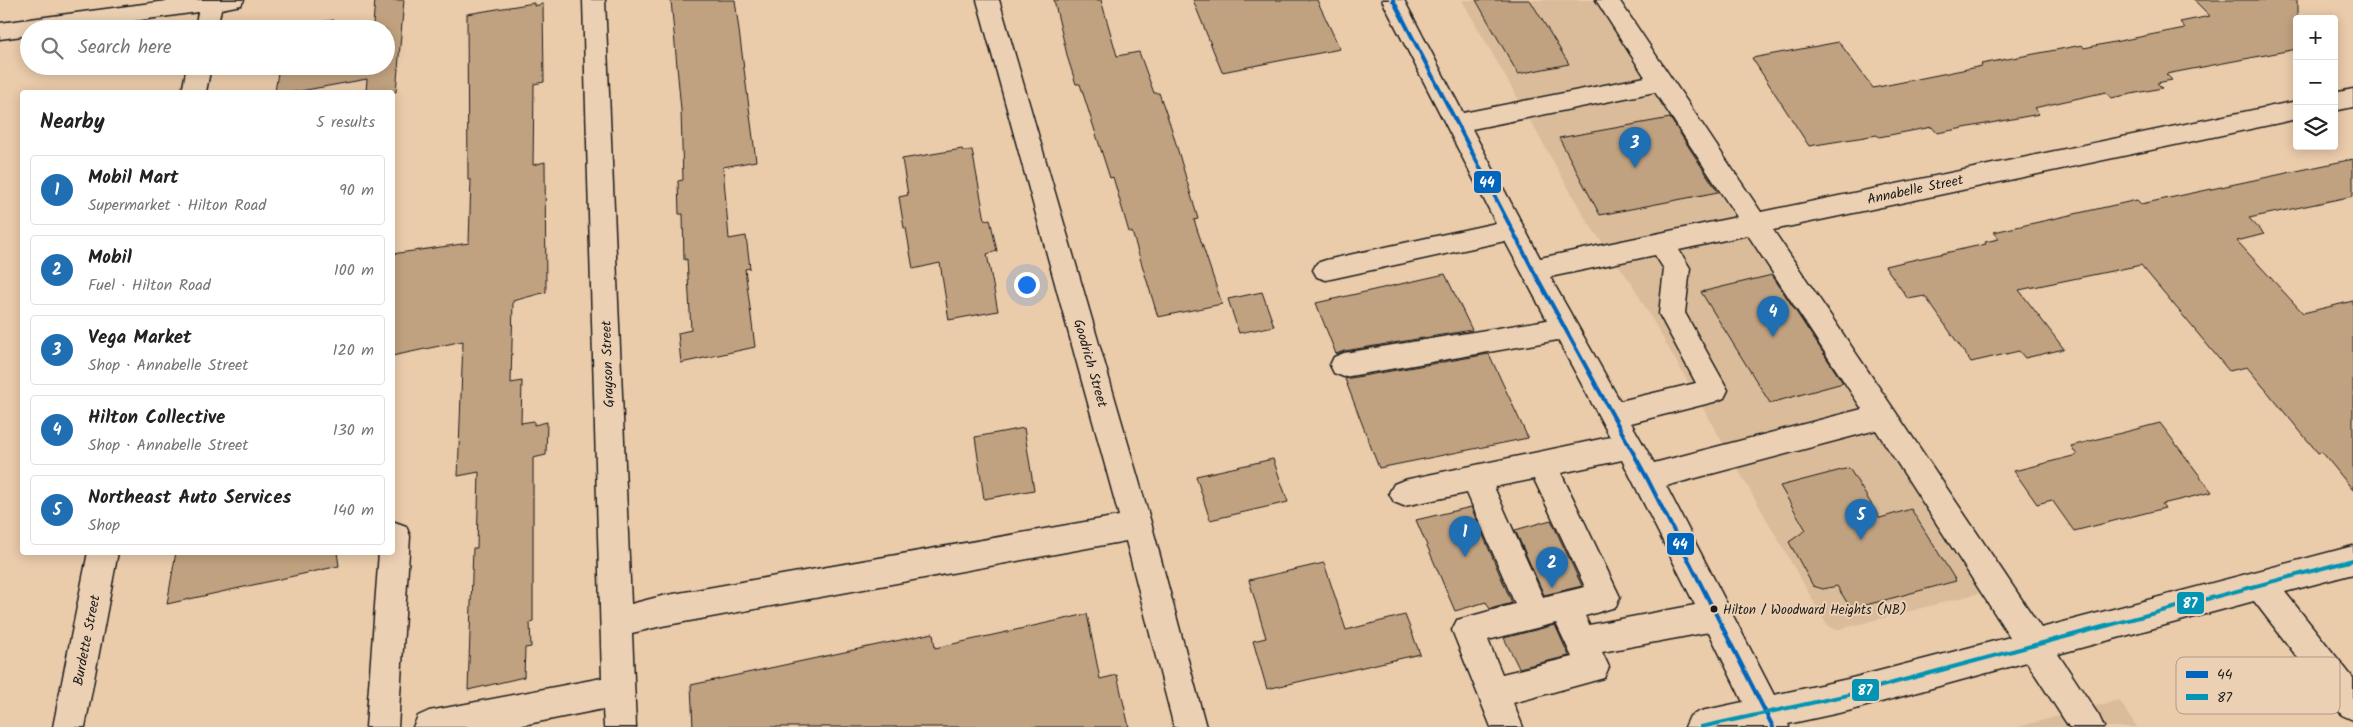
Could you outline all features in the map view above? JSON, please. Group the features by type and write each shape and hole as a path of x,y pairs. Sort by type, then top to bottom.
{"street":[{"name":"Grayson Street","path":"594,0 620,727"},
{"name":"Goodrich Street","path":"988,0 1136,526 1190,727"},
{"path":"1393,0 1512,229 1647,478 1769,720"},
{"path":"1607,0 2088,727"},
{"path":"210,20 219,1"},
{"path":"80,20 219,1"},
{"path":"0,31 20,28"},
{"path":"194,90 197,75"},
{"path":"1456,123 1662,82"},
{"path":"2338,101 2353,98"},
{"name":"Annabelle Street","path":"1534,270 1755,222 2293,111"},
{"path":"1326,270 1512,229"},
{"path":"1613,415 1714,390 1672,314 1677,268 1661,242"},
{"path":"1344,365 1565,328"},
{"path":"1647,478 1883,416"},
{"path":"1404,492 1629,446"},
{"path":"1507,727 1468,630 1605,597 1542,464"},
{"path":"1475,478 1535,614"},
{"path":"616,622 662,611 1136,526"},
{"name":"Burdette Street","path":"69,727 102,555"},
{"path":"382,727 394,555"},
{"path":"1701,727 1769,720 1848,695 2353,560"},
{"path":"2261,585 2317,657"},
{"path":"1492,692 1592,668 1564,607"},
{"path":"1580,642 1717,616"},
{"path":"2340,687 2353,704"},
{"path":"429,727 618,691"}],"shaded area":[{"path":"1462,0 1619,0 2011,585 1836,630 1827,625 1632,284 1587,221"},
{"path":"2119,700 2137,727 2018,727"}],"building":[{"path":"375,0 404,0 396,92 395,90 366,90 367,79 306,90 275,90 278,75 395,75 395,20 373,20"},
{"path":"671,0 735,0 756,161 723,167 729,239 746,236 750,268 745,269 755,347 681,363 678,333 691,330 687,259 684,260 683,214 679,214 678,181 683,180 681,110"},
{"path":"1054,0 1101,0 1117,56 1139,52 1154,93 1159,93 1171,127 1198,219 1194,220 1222,304 1158,317 1132,232 1129,232 1113,177 1110,178 1080,84 1076,84"},
{"path":"1193,0 1317,0 1340,49 1222,72"},
{"path":"1476,0 1530,0 1569,64 1518,74"},
{"path":"2194,0 2297,0 2297,15 2293,15 2293,50 2166,74 2172,80 2157,83 2162,88 2111,98 2106,92 2034,108 2039,114 1937,133 1932,127 1879,137 1877,135 1809,146 1752,58 1839,42 1873,88 1982,66 1981,64 2082,45 2084,48 2185,28 2180,22 2210,16"},
{"path":"534,3 534,6 543,4 544,82 534,84 533,165 545,162 546,292 513,301 511,383 522,381 521,423 534,421 534,425 547,422 546,455 533,458 533,621 530,622 531,647 525,648 524,677 468,690 473,548 477,548 479,472 458,476 463,341 395,355 395,254 469,243 471,180 468,180 467,14"},
{"path":"1670,118 1718,192 1600,215 1559,138"},
{"path":"962,149 963,151 972,150 985,220 990,219 997,251 987,254 998,311 949,320 940,263 913,269 899,197 908,195 902,159"},
{"path":"2353,159 2353,196 2249,218 2264,234 2237,241 2303,313 2353,301 2353,490 2322,452 2318,453 2247,367 2229,371 2141,265 2019,290 2064,349 2025,358 2019,351 1971,362 1925,296 1908,299 1885,266 1986,244 1985,242 1999,239 1994,232 2137,200 2141,204"},
{"path":"1445,274 1472,330 1344,351 1336,354 1316,303"},
{"path":"1772,275 1843,383 1770,403 1701,292"},
{"path":"1262,292 1274,326 1239,333 1228,299"},
{"path":"1489,354 1528,438 1379,468 1345,379"},
{"path":"2160,423 2212,492 2162,504 2165,508 2074,531 2052,500 2037,504 2014,471 2077,455 2071,446"},
{"path":"1024,428 1034,490 984,499 975,437"},
{"path":"1273,459 1288,502 1210,520 1196,476"},
{"path":"1849,468 1880,518 1911,509 1956,581 1851,609 1837,586 1823,589 1813,586 1789,542 1806,530 1780,486"},
{"path":"1471,507 1512,603 1490,609 1486,602 1455,611 1416,520"},
{"path":"1551,520 1582,586 1544,595 1515,530"},
{"path":"175,555 337,555 339,566 167,604"},
{"path":"1324,563 1346,630 1405,615 1420,654 1267,689 1253,641 1266,638 1249,580"},
{"path":"1087,614 1100,679 1117,675 1129,727 693,727 691,685 933,633 935,648"},
{"path":"1555,625 1569,656 1519,668 1504,638"}],"transit line":[{"name":"44","path":"1393,0 1533,270 1647,478 1773,727"},
{"name":"87","path":"1701,727 1848,695 2353,560"}],"place":[{"name":"Vega Market","path":"1635,168"},
{"name":"Hilton Collective","path":"1773,337"},
{"name":"Northeast Auto Services","path":"1861,540"},
{"name":"Mobil Mart","path":"1465,557"},
{"name":"Mobil","path":"1552,588"},
{"name":"Hilton / Woodward Heights (NB)","path":"1714,609"}]}
